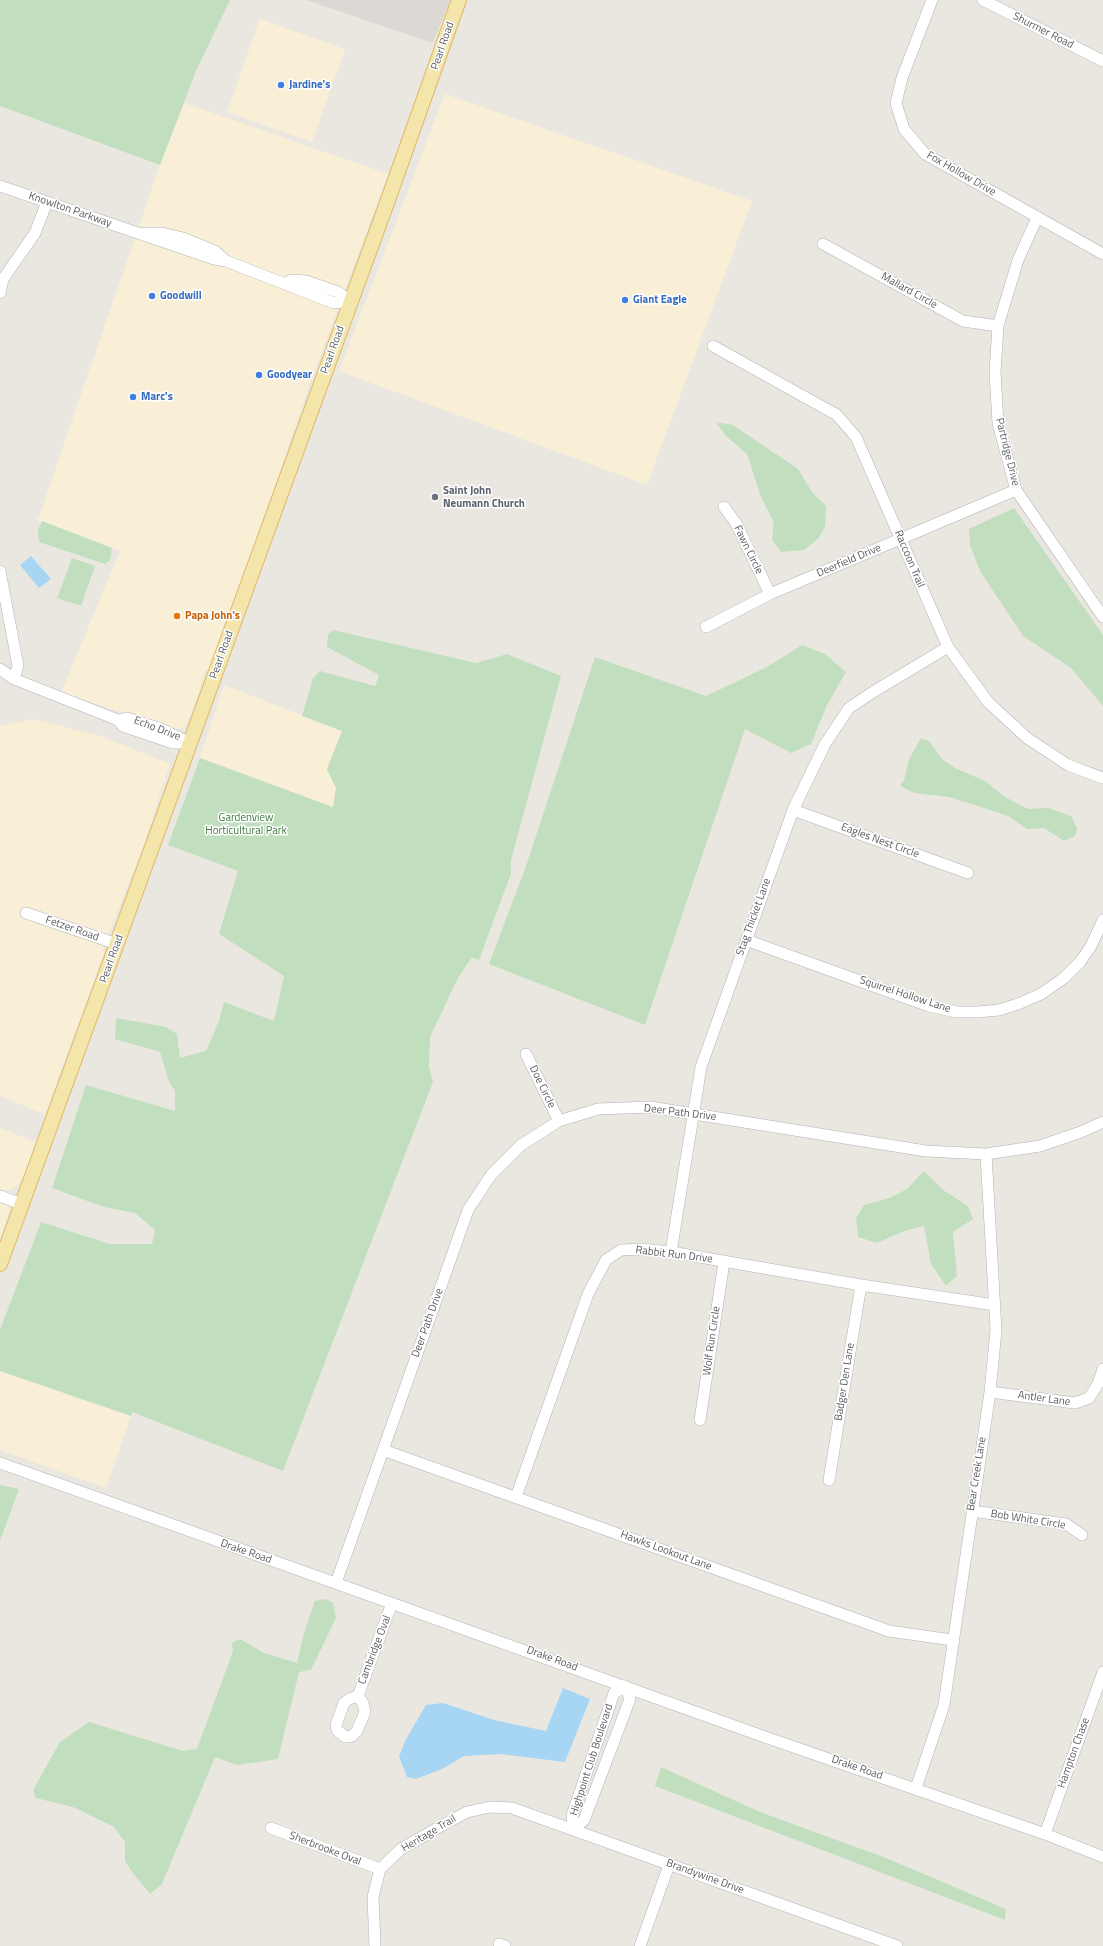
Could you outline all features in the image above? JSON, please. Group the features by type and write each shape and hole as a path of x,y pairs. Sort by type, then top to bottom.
{"main road":[{"name":"Pearl Road","path":"0,1264 459,0"}],"street":[{"name":"Fox Hollow Drive","path":"932,0 900,84 896,103 904,129 924,154 1103,254"},
{"name":"Shurmer Road","path":"983,0 1103,61"},
{"name":"Knowlton Parkway","path":"0,186 139,234 149,232 180,237 215,251 226,262 285,284 291,280 306,281 338,292 350,301"},
{"path":"0,293 3,280 35,233 47,202"},
{"name":"Partridge Drive","path":"1037,218 1018,260 998,326 995,372 998,423 1016,490 1103,617"},
{"name":"Mallard Circle","path":"823,244 963,321 998,326"},
{"name":"Raccoon Trail","path":"713,346 815,401 837,415 856,438 948,647 988,702 1027,738 1068,765 1103,778"},
{"name":"Deerfield Drive","path":"706,627 770,594 1016,490"},
{"name":"Fawn Circle","path":"724,507 736,524 770,594"},
{"path":"0,571 18,666 14,680"},
{"name":"Stag Thicket Lane","path":"671,1252 692,1113 701,1068 793,810 825,744 849,708 948,647"},
{"name":"Echo Drive","path":"0,669 14,680 118,720 127,718 159,728 190,743"},
{"name":"Eagles Nest Circle","path":"793,810 968,872"},
{"name":"Fetzer Road","path":"26,913 117,944"},
{"name":"Squirrel Hollow Lane","path":"746,940 929,1006 958,1012 976,1012 999,1010 1018,1004 1041,994 1064,978 1080,962 1091,946 1103,920"},
{"name":"Doe Circle","path":"526,1054 559,1121"},
{"name":"Deer Path Drive","path":"336,1583 468,1210 491,1175 521,1145 559,1121 598,1109 650,1107 926,1151 986,1154 1040,1146 1103,1122"},
{"name":"Bear Creek Lane","path":"916,1788 944,1705 952,1640 990,1392 996,1330 986,1154"},
{"path":"0,1196 21,1204"},
{"name":"Rabbit Run Drive","path":"516,1497 588,1294 606,1260 621,1250 641,1249 671,1252 861,1285 995,1305"},
{"name":"Wolf Run Circle","path":"700,1420 724,1262"},
{"name":"Badger Den Lane","path":"829,1480 861,1285"},
{"name":"Antler Lane","path":"990,1392 1075,1403 1089,1398 1098,1384 1103,1369"},
{"name":"Hawks Lookout Lane","path":"383,1450 889,1631 952,1640"},
{"name":"Drake Road","path":"0,1463 765,1737 916,1788 1045,1834 1103,1857"},
{"name":"Bob White Circle","path":"972,1511 1066,1524 1082,1535"},
{"name":"Cambridge Oval","path":"358,1696 392,1603"},
{"name":"Hampton Chase","path":"1045,1834 1103,1672"},
{"name":"Highpoint Club Boulevard","path":"626,1686 630,1699 584,1820 573,1830 572,1815 614,1693 626,1686"},
{"name":"Heritage Trail","path":"380,1869 402,1849 467,1812 490,1807 512,1808"},
{"name":"Brandywine Drive","path":"512,1808 897,1946"},
{"name":"Sherbrooke Oval","path":"271,1828 380,1869"},
{"path":"640,1946 669,1865"},
{"path":"375,1946 373,1897 380,1869"}],"shaded area":[{"path":"306,0 450,0 433,43"},
{"path":"260,19 345,49 312,142 227,112"},
{"path":"445,94 752,201 647,485 339,371"},
{"path":"184,103 388,174 307,391 213,671 206,669 192,712 184,728 173,729 61,693 120,551 35,519 40,514 160,165"},
{"path":"224,685 342,731 327,769 336,788 333,808 200,758"},
{"path":"33,719 100,736 170,764 144,844 103,949 104,953 45,1114 0,1096 0,726"},
{"path":"0,1128 38,1143 21,1182 18,1186 6,1191 0,1189"},
{"path":"0,1199 9,1205 9,1212 0,1240"},
{"path":"0,1371 131,1416 106,1488 0,1450"}],"green space":[{"path":"0,0 230,0 196,71 160,165 0,106"},
{"path":"716,422 733,425 798,469 812,492 826,506 825,526 819,538 804,550 781,552 772,540 774,523 761,497 747,454 725,435"},
{"path":"1014,508 1103,635 1103,706 1071,668 1023,636 980,571 970,545 969,529"},
{"path":"42,521 112,548 110,560 105,564 39,542 38,530"},
{"path":"72,558 95,566 81,606 57,598"},
{"name":"Gardenview Horticultural Park","path":"333,630 476,663 507,654 561,676 511,860 511,874 479,960 472,957 458,978 430,1037 429,1067 433,1082 283,1471 132,1412 131,1416 0,1371 0,1330 41,1222 110,1244 152,1244 155,1230 135,1213 104,1207 52,1188 86,1085 175,1111 175,1091 169,1082 160,1052 115,1039 116,1018 166,1027 177,1034 180,1058 206,1051 219,1021 224,1002 274,1021 284,976 219,934 238,871 168,845 200,758 333,807 336,788 327,769 342,731 302,716 313,678 320,671 375,686 379,675 327,647 328,634"},
{"path":"802,645 825,654 846,672 827,705 811,744 791,753 745,729 645,1025 489,964 525,869 595,657 706,696 767,667"},
{"path":"921,738 929,741 942,759 955,768 985,781 1005,797 1028,809 1048,808 1071,816 1077,828 1075,836 1064,841 1044,828 1027,829 1008,816 949,797 915,793 900,786 904,780 909,759"},
{"path":"924,1171 943,1190 968,1206 973,1219 953,1232 957,1276 946,1286 931,1264 924,1226 904,1231 877,1243 858,1237 856,1218 864,1205 889,1198 907,1189"},
{"path":"0,1485 19,1489 0,1541"},
{"path":"326,1599 333,1603 336,1618 311,1670 299,1672 278,1759 237,1765 215,1757 162,1884 150,1894 125,1861 125,1842 114,1827 73,1807 36,1798 33,1790 60,1742 89,1722 183,1751 197,1749 233,1651 232,1643 240,1639 264,1653 297,1663 304,1633 315,1601"},
{"path":"661,1767 760,1812 886,1858 1006,1909 1005,1920 655,1786"}],"water":[{"path":"31,556 51,579 39,588 20,565"},
{"path":"563,1688 590,1699 565,1762 501,1754 464,1756 442,1769 416,1779 407,1777 399,1757 405,1741 426,1705 443,1703 494,1720 546,1731"}],"place":[{"name":"Jardine's","path":"281,85"},
{"name":"Goodwill","path":"152,296"},
{"name":"Giant Eagle","path":"625,300"},
{"name":"Goodyear","path":"259,375"},
{"name":"Marc's","path":"133,397"},
{"name":"Saint John Neumann Church","path":"435,497"},
{"name":"Papa John's","path":"177,616"}]}
